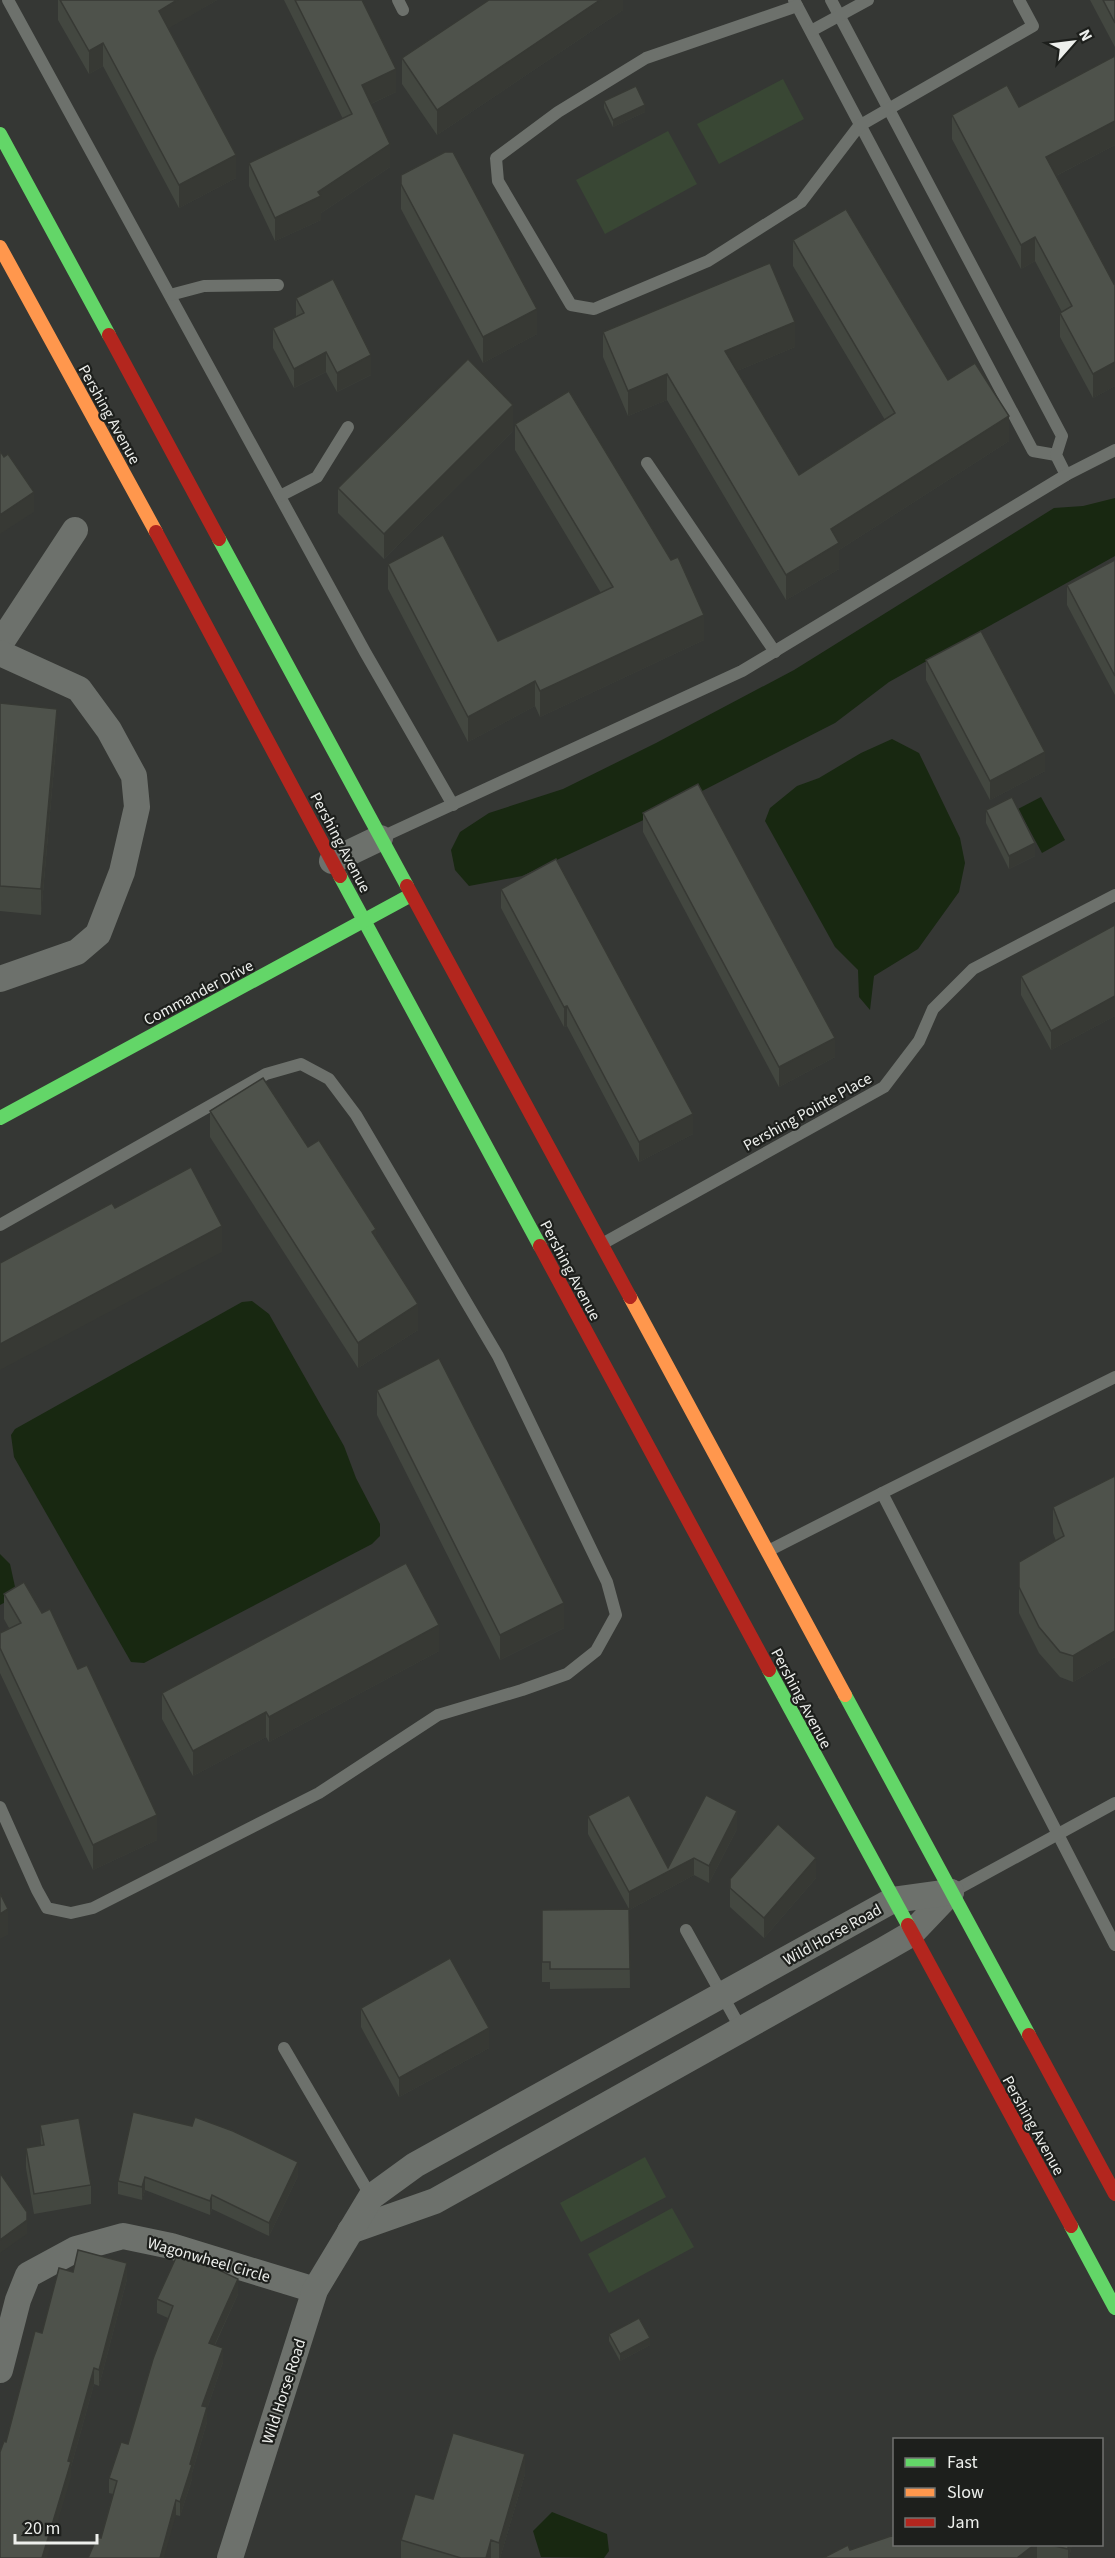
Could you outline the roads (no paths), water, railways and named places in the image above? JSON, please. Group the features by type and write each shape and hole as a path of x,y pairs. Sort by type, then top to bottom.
{"street":[{"path":"0,134 1115,2194"},
{"name":"Pershing Avenue","path":"0,247 180,575 364,921 1115,2308"},
{"path":"0,644 75,530"},
{"path":"0,653 79,689 109,730 134,776 137,807 122,872 98,934 77,952 0,979"},
{"path":"332,861 380,838"},
{"name":"Commander Drive","path":"0,1118 411,895"},
{"path":"350,2231 435,2201 911,1934 951,1892"},
{"name":"Wild Horse Road","path":"230,2558 315,2290 371,2197 415,2165 893,1900 951,1892"},
{"name":"Wagonwheel Circle","path":"0,2370 18,2300 28,2275 76,2250 123,2236 171,2246 315,2290"}],"lane":[{"path":"0,4 8,0 365,652 453,805"},
{"path":"831,0 1062,436 1056,455 1066,475"},
{"path":"811,31 868,0"},
{"path":"1019,0 1033,26 859,126 801,202 708,261 594,309 571,305 498,181 496,158 558,112 646,58 796,3 859,126 1033,452 1056,455"},
{"path":"170,295 204,286 279,285"},
{"path":"280,496 317,477 348,427"},
{"path":"380,838 742,670 1066,475 1115,450"},
{"path":"647,463 775,652"},
{"name":"Pershing Pointe Place","path":"601,1245 884,1087 919,1041 933,1009 973,969 1115,895"},
{"path":"0,1224 266,1074 301,1064 329,1079 356,1115 498,1356 607,1582 616,1615 596,1651 567,1674 438,1715 319,1793 93,1908 71,1913 47,1908 0,1807"},
{"path":"767,1551 1115,1377"},
{"path":"882,1493 1115,1945"},
{"path":"951,1892 1115,1803"},
{"path":"686,1930 741,2029"},
{"path":"284,2048 371,2197 386,2218"}]}
